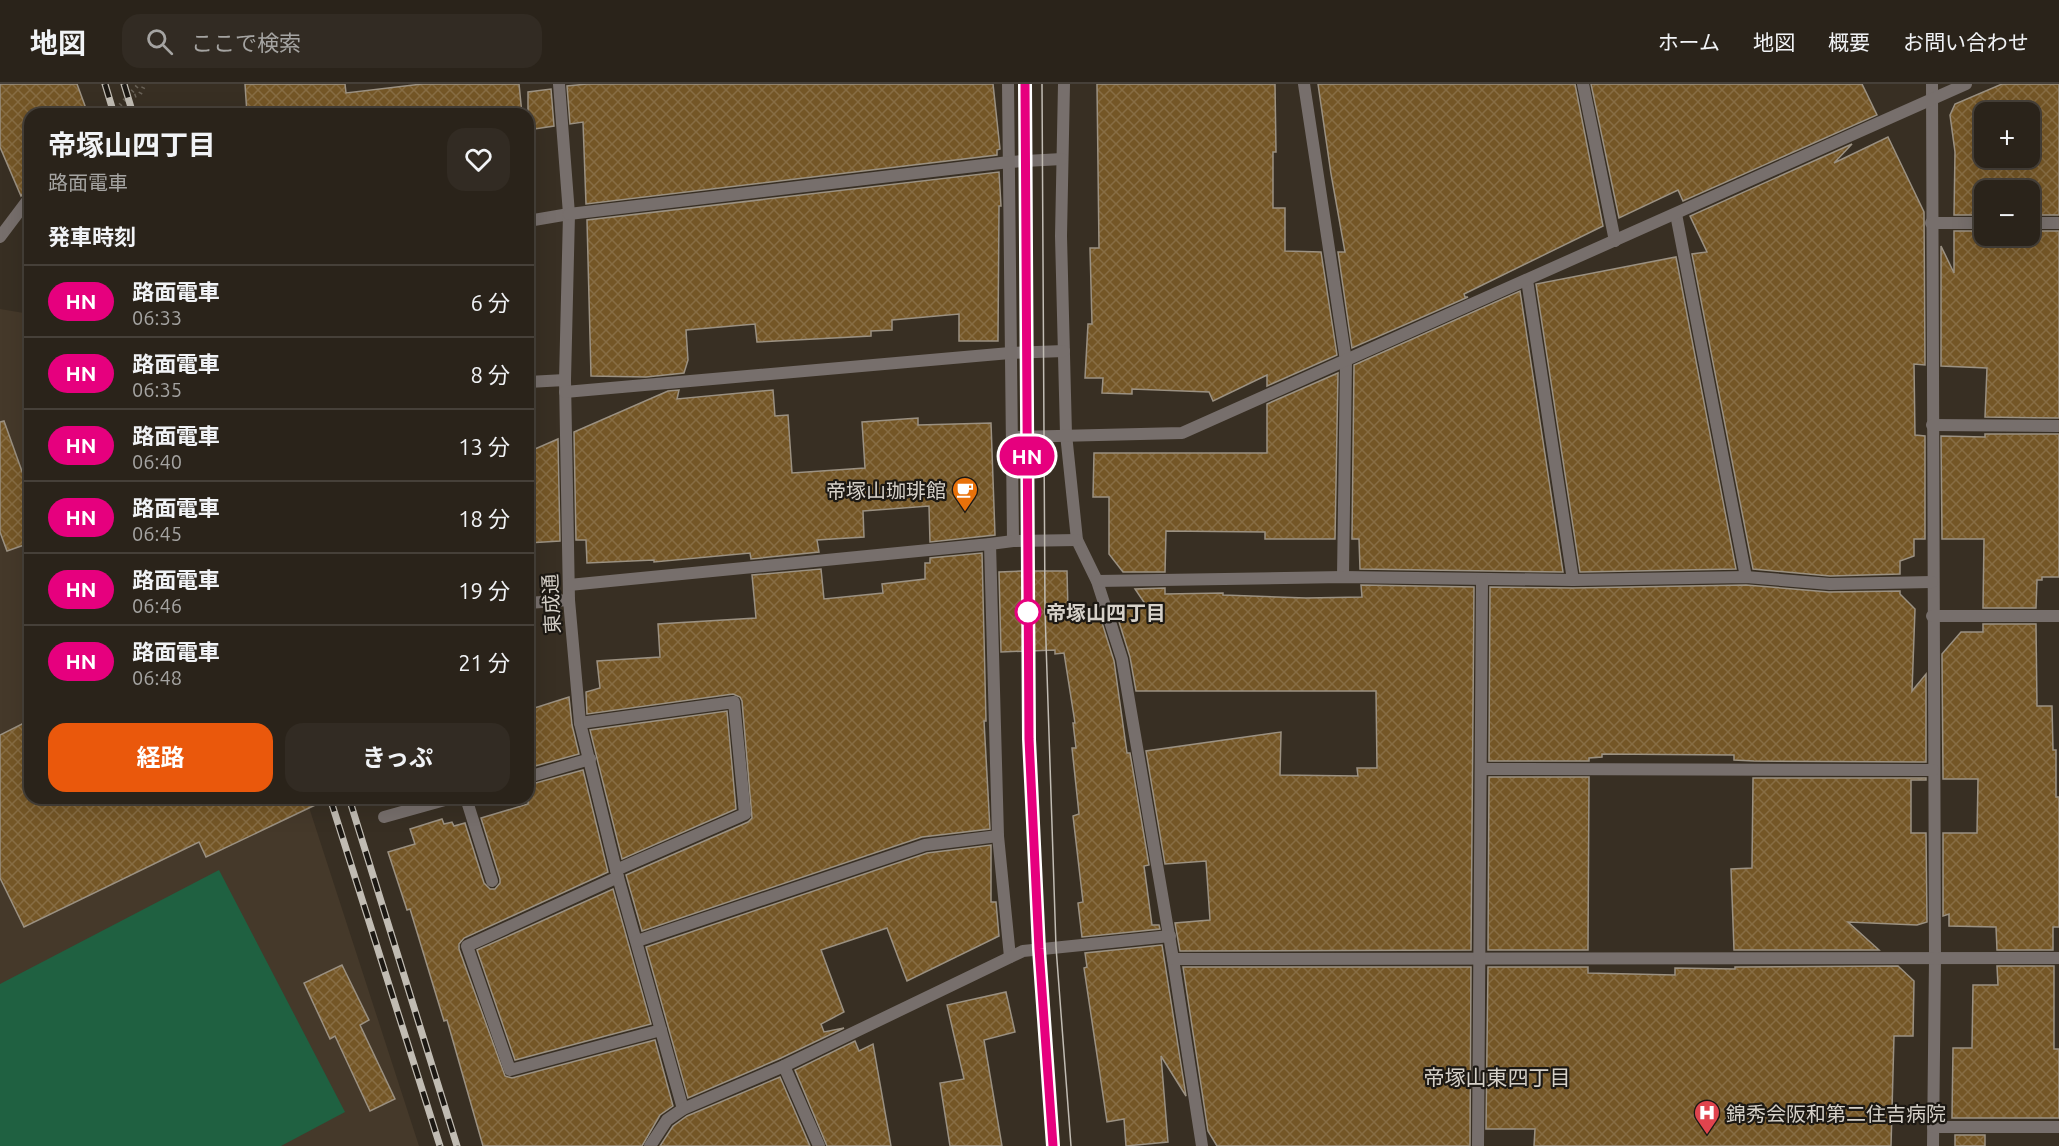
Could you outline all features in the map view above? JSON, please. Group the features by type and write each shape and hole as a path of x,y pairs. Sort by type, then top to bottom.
{"street":[{"name":"東成通","path":"559,84 569,214 565,386 568,585 580,723 617,873 683,1109"},
{"path":"1008,84 1013,540"},
{"path":"1064,84 1061,236 1066,434 1077,540 1097,581 1122,659 1170,936 1202,1146"},
{"path":"1304,84 1346,361 1343,577"},
{"path":"1583,84 1615,241"},
{"path":"1932,84 1932,616 1935,959 1933,1146"},
{"path":"1011,437 1182,433 1966,84"},
{"path":"534,220 1009,162 1062,159"},
{"path":"0,237 24,205"},
{"path":"1676,214 1746,577"},
{"path":"1931,223 1974,223"},
{"path":"2040,223 2059,223"},
{"path":"1527,280 1573,580"},
{"path":"534,383 565,386 1064,351"},
{"path":"1932,425 2059,426"},
{"path":"568,585 1013,540 1077,540"},
{"path":"990,544 998,836 1010,957"},
{"path":"1097,581 1343,577 1573,580 1746,577 1830,584 1932,582"},
{"path":"1478,1146 1482,579"},
{"path":"534,603 569,600"},
{"path":"1932,616 2059,616"},
{"path":"580,723 734,702 745,814 466,946 510,1070 661,1030"},
{"path":"534,775 590,759"},
{"path":"1481,769 1933,770"},
{"path":"384,818 432,804"},
{"path":"468,804 492,882"},
{"path":"637,942 925,845 998,836"},
{"path":"650,1146 667,1120 683,1109 784,1066 1023,951 1170,936"},
{"path":"1173,959 2059,958"},
{"path":"784,1066 819,1146"},
{"path":"1933,1126 2059,1127"}],"path":[{"path":"118,108 139,84"},
{"path":"128,98 140,94 145,84"}],"shaded area":[{"path":"0,309 24,313 24,804 308,804 419,1146 0,1146"}],"green space":[{"path":"219,870 345,1112 281,1146 0,1146 0,984"}],"building":[{"path":"0,84 77,84 86,108 24,108 24,192 21,196 0,147"},
{"path":"245,84 345,84 346,93 422,84 519,84 521,108 247,108"},
{"path":"587,84 993,84 1000,149 997,150 997,155 586,204 583,122 570,124 567,86"},
{"path":"1097,84 1275,84 1276,152 1273,152 1273,208 1285,208 1285,251 1321,252 1337,355 1267,386 1267,375 1213,401 1209,392 1132,389 1132,394 1102,393 1103,378 1085,378 1088,324 1092,324 1090,248 1099,248"},
{"path":"1318,84 1575,84 1603,226 1464,294 1468,297 1352,348 1338,252 1345,252"},
{"path":"1591,84 1862,84 1877,115 1683,201 1678,190 1619,218"},
{"path":"2002,84 2059,84 2059,215 2040,215 2040,180 1974,180 1974,215 1954,215 1955,152 1950,115 1955,104"},
{"path":"551,89 554,126 534,129 534,108 528,108 528,92"},
{"path":"1888,137 1924,212 1925,365 1914,364 1915,435 1925,436 1925,539 1914,539 1914,556 1900,561 1900,574 1830,576 1753,569 1692,254 1707,252 1690,216 1852,144 1834,163"},
{"path":"999,172 1001,206 999,206 998,341 959,341 959,314 892,320 892,330 871,331 871,336 757,342 755,324 686,330 688,360 684,373 646,377 591,376 587,220"},
{"path":"1954,231 1974,231 1974,246 2040,246 2040,231 2059,231 2059,418 1985,417 1987,368 1941,366 1941,246 1954,273"},
{"path":"1676,257 1736,569 1580,572 1536,284"},
{"path":"1520,291 1563,572 1360,569 1359,539 1352,539 1354,365"},
{"path":"1338,373 1335,539 1265,539 1265,532 1166,531 1165,572 1123,572 1109,554 1109,497 1093,497 1094,453 1267,453 1267,404"},
{"path":"679,390 677,399 773,390 775,416 788,415 792,473 865,468 862,422 918,418 918,425 991,423 995,535 930,542 929,506 863,511 864,537 817,540 819,552 751,559 750,553 654,562 654,560 587,563 586,540 576,540 574,432 668,391"},
{"path":"4,421 24,477 24,545 7,551 0,532 0,422"},
{"path":"1985,434 2059,434 2059,577 2042,577 2042,580 2037,580 2036,608 1983,608 1984,539 1942,539 1941,436 1985,437"},
{"path":"558,439 560,541 534,543 534,449"},
{"path":"982,553 986,721 984,721 990,829 922,837 642,931 626,875 748,822 752,818 742,701 740,697 733,694 587,714 586,692 600,688 597,661 660,657 658,624 756,618 752,575 821,569 824,599 883,593 882,584 925,579 925,563 930,563 930,558"},
{"path":"1067,571 1068,612 1098,610 1114,661 1127,753 1130,753 1149,865 1144,866 1152,925 1159,925 1160,929 1082,937 1078,903 1083,902 1073,816 1079,814 1072,748 1076,748 1073,723 1075,723 1064,653 1055,654 1055,650 1001,652 999,572"},
{"path":"1361,585 1474,587 1471,950 1180,951 1175,923 1210,920 1206,861 1165,864 1146,751 1281,732 1280,775 1358,776 1357,768 1377,768 1376,691 1136,691 1130,657 1115,609 1148,608 1135,589 1165,588 1165,594 1223,593 1223,595 1306,598 1362,597"},
{"path":"1746,585 1829,592 1900,591 1900,594 1915,609 1912,691 1926,674 1926,762 1754,761 1734,760 1734,755 1602,754 1602,757 1589,758 1589,761 1489,761 1490,587"},
{"path":"1983,624 2036,624 2037,706 2052,706 2053,750 2056,750 2056,797 2059,797 2059,927 2053,927 2053,950 1997,950 1996,927 1949,926 1949,914 1943,916 1943,833 1977,833 1978,779 1943,779 1942,654 1961,632 1983,632"},
{"path":"569,697 572,725 579,754 534,766 534,708"},
{"path":"727,711 736,809 622,859 590,730"},
{"path":"24,723 24,804 317,804 206,857 199,842 24,927 0,878 0,735"},
{"path":"583,770 608,872 464,938 459,944 459,949 505,1076 512,1078 655,1040 673,1106 660,1115 642,1146 483,1146 447,1020 444,1021 410,909 407,910 388,852 415,844 410,829 442,819 444,824 452,822 454,826 465,823 484,883 490,889 495,889 500,879 481,818 534,804 534,783"},
{"path":"1489,777 1589,777 1588,950 1488,950"},
{"path":"1753,778 1926,778 1926,780 1911,780 1911,833 1926,833 1927,922 1917,925 1848,922 1879,950 1734,950 1731,869 1752,868"},
{"path":"991,845 991,902 996,902 999,936 907,981 887,928 821,950 844,1012 821,1024 824,1032 844,1028 688,1098 646,947 927,853"},
{"path":"613,889 651,1024 515,1060 477,950"},
{"path":"1162,945 1186,1096 1161,1056 1168,1142 1126,1146 1124,1119 1107,1122 1084,968 1087,967 1085,953"},
{"path":"342,965 369,1020 360,1025 395,1099 370,1111 335,1036 330,1039 304,983"},
{"path":"1898,966 1914,981 1913,1036 1894,1036 1891,1146 1534,1146 1535,1129 1486,1129 1488,967 1588,967 1588,973 1675,975 1675,968"},
{"path":"1997,966 2054,966 2054,1049 2059,1049 2059,1118 1952,1118 1953,1048 1972,1048 1973,985 1998,985"},
{"path":"1183,967 1471,967 1470,1146 1217,1146 1208,1131"},
{"path":"1006,992 1015,1032 984,1040 1002,1146 950,1146 940,1083 964,1079 947,1005"},
{"path":"855,1041 859,1051 873,1044 891,1146 827,1146 795,1070"},
{"path":"780,1077 810,1146 660,1146 673,1126 687,1116"},
{"path":"1955,1135 1985,1135 1985,1146 1955,1146"}],"tram line":[{"path":"1025,84 1029,739 1039,949 1053,1146"},
{"name":"HN","path":"1025,84 1029,739 1039,949 1053,1146"},
{"path":"1042,84 1045,612 1056,947 1071,1146"}],"railway":[{"path":"105,84 112,108"},
{"path":"124,84 131,108"},
{"path":"332,804 440,1146"},
{"path":"351,804 457,1146"}],"place":[{"name":"帝塚山珈琲館","path":"965,513"},
{"name":"帝塚山四丁目","path":"1028,612"},
{"name":"錦秀会阪和第二住吉病院","path":"1707,1136"}],"district":[{"name":"帝塚山東四丁目","path":"1497,1077"}]}
